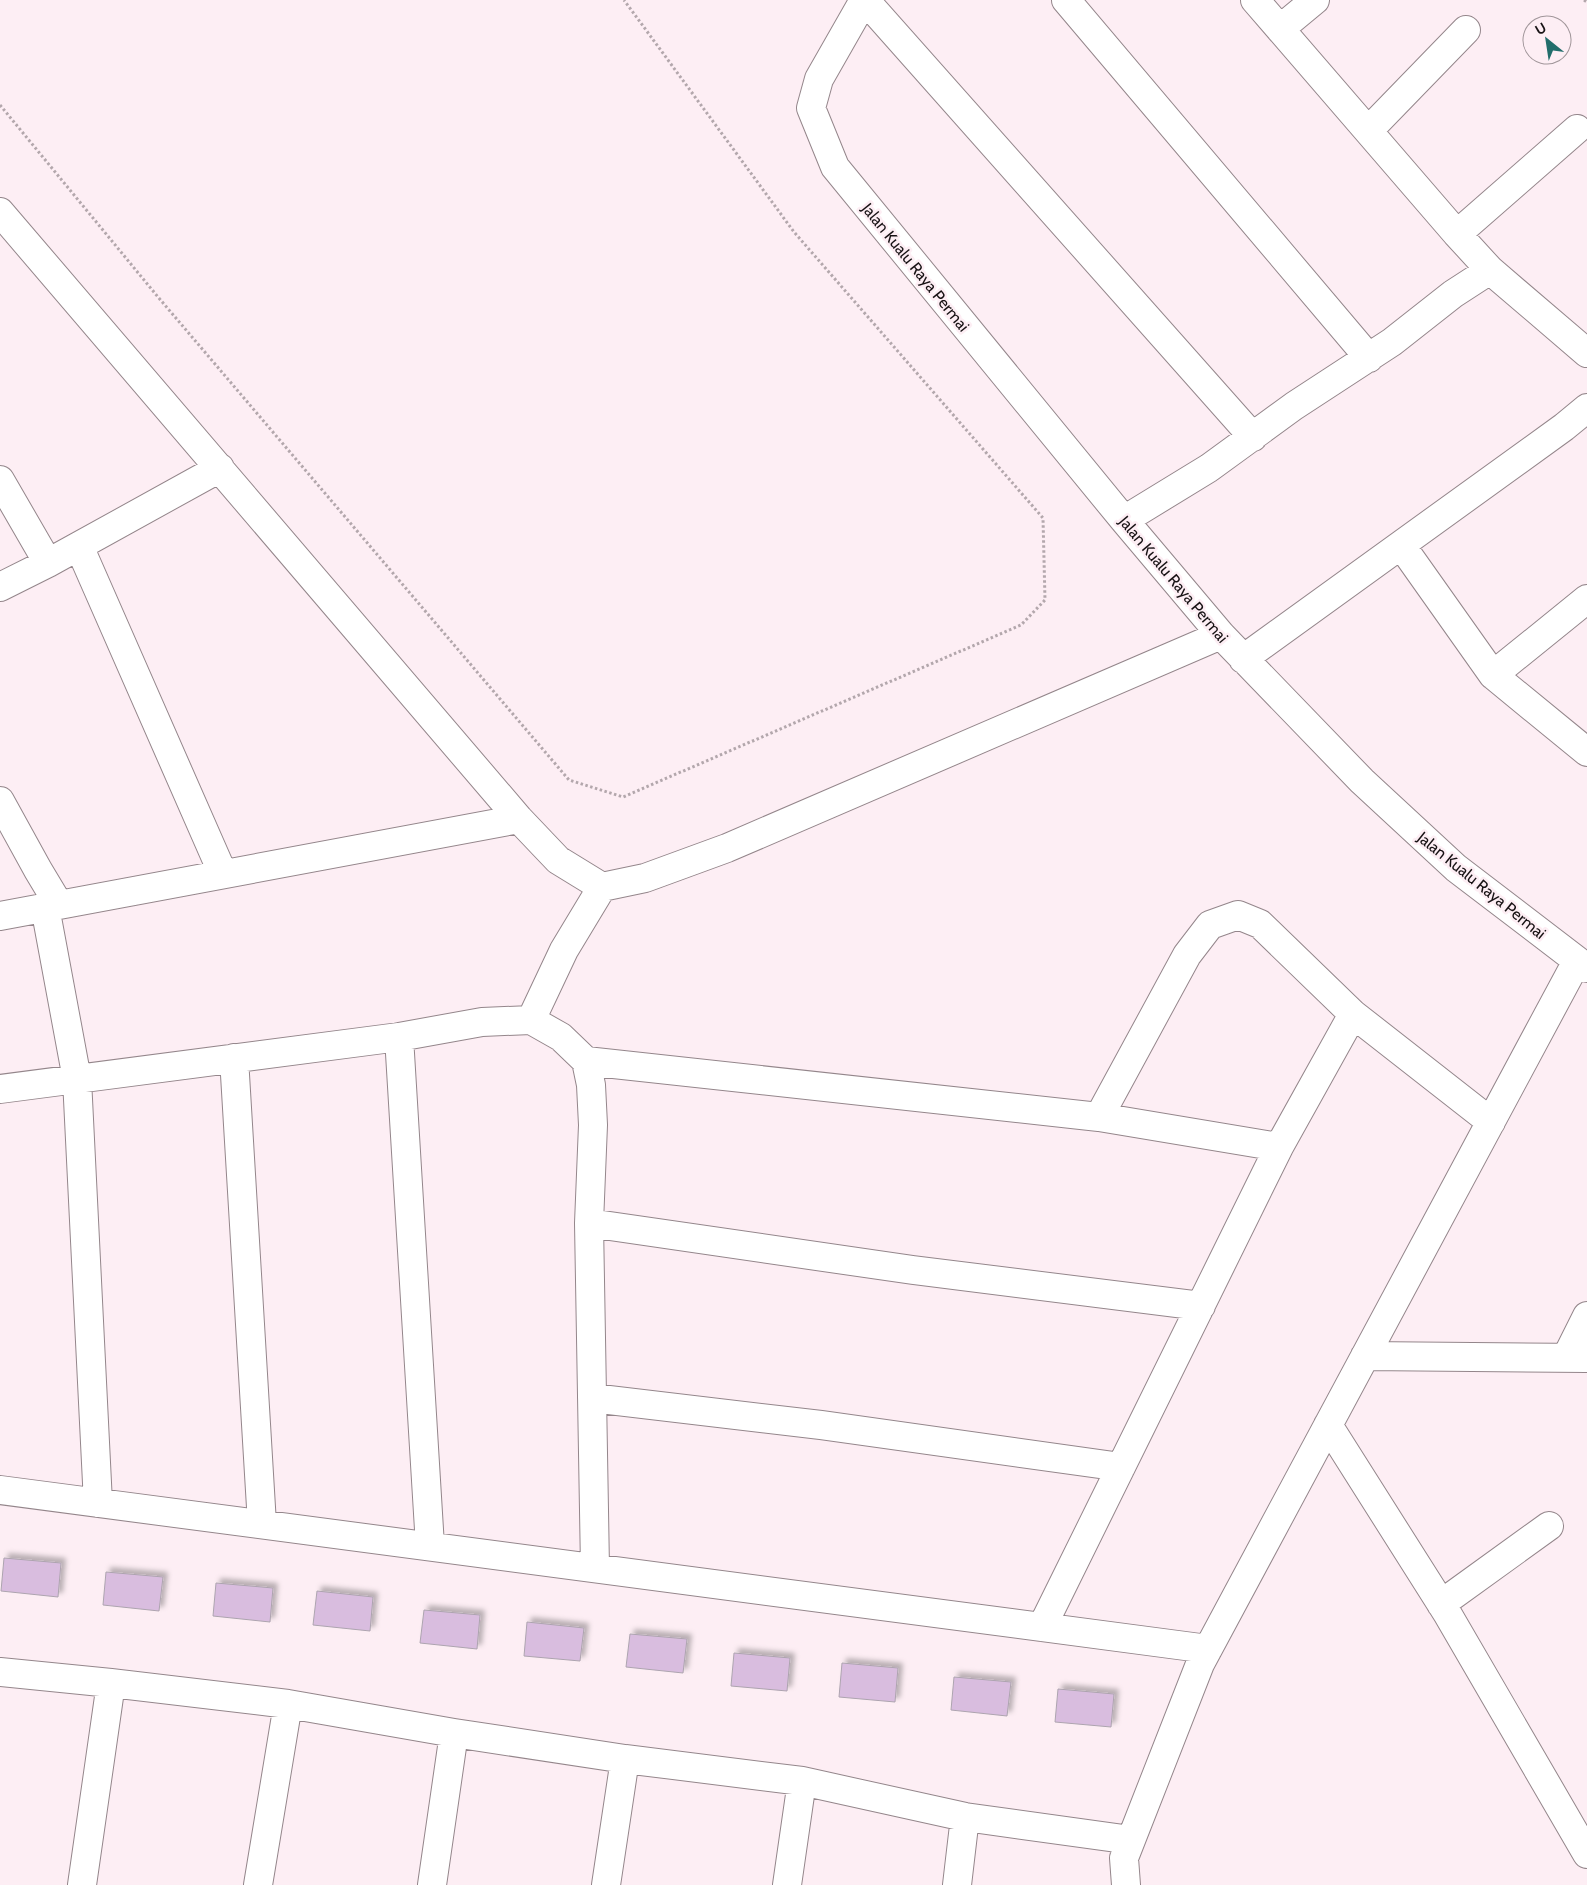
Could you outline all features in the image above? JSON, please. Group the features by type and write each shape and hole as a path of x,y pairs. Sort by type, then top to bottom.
{"street":[{"name":"Jalan Kualu Raya Permai","path":"864,0 820,79 811,108 820,135 835,167 1220,635 1362,781 1456,868 1582,965"},
{"path":"864,0 1254,437"},
{"path":"1066,0 1369,358"},
{"path":"1255,0 1490,270 1587,353"},
{"path":"1280,29 1315,0"},
{"path":"1368,130 1466,30"},
{"path":"1457,234 1577,128"},
{"path":"0,212 519,819 558,860 602,887 645,878 727,848 1220,635"},
{"path":"1124,520 1209,468 1294,406 1369,358 1453,294 1490,270"},
{"path":"1243,659 1564,427 1587,408"},
{"path":"0,587 48,564 220,468"},
{"path":"0,480 48,564"},
{"path":"1401,545 1493,675 1587,752"},
{"path":"79,546 223,874"},
{"path":"1493,675 1587,599"},
{"path":"0,800 38,870 52,906 77,1079 98,1502"},
{"path":"0,916 519,819"},
{"path":"531,1020 564,950 602,887"},
{"path":"1099,1117 1187,955 1210,925 1238,915 1260,924 1353,1014 1491,1122"},
{"path":"1126,1885 1124,1858 1200,1664 1491,1122 1582,965"},
{"path":"1042,1627 1279,1147 1353,1014"},
{"path":"0,1089 399,1037 482,1022 531,1020 561,1037 586,1061 591,1085 593,1125 588,1223 595,1568"},
{"path":"399,1037 430,1546"},
{"path":"234,1058 262,1524"},
{"path":"586,1061 1099,1117 1279,1147"},
{"path":"588,1223 913,1270 1200,1306"},
{"path":"1365,1356 1576,1358 1587,1316"},
{"path":"592,1398 820,1425 1121,1467"},
{"path":"1328,1425 1441,1604 1587,1854"},
{"path":"0,1490 1208,1648"},
{"path":"1441,1604 1549,1526"},
{"path":"0,1672 288,1704 454,1733 625,1759 802,1781 965,1817 1131,1840"},
{"path":"82,1885 112,1683"},
{"path":"258,1885 288,1704"},
{"path":"432,1885 454,1733"},
{"path":"606,1885 625,1759"},
{"path":"787,1885 802,1781"},
{"path":"957,1885 965,1817"}],"path":[{"path":"0,105 158,297 569,780 623,797 1021,625 1045,600 1043,518 794,232 624,0"}],"building":[{"path":"4,1558 61,1563 58,1597 1,1591"},
{"path":"106,1572 163,1577 159,1611 103,1605"},
{"path":"216,1583 273,1588 270,1622 213,1616"},
{"path":"317,1591 373,1597 370,1631 313,1625"},
{"path":"424,1610 480,1615 477,1649 420,1643"},
{"path":"527,1622 584,1628 580,1661 524,1656"},
{"path":"630,1634 687,1639 683,1673 626,1667"},
{"path":"734,1653 790,1658 787,1691 731,1686"},
{"path":"842,1663 898,1668 895,1702 839,1697"},
{"path":"954,1677 1011,1682 1007,1716 951,1710"},
{"path":"1058,1689 1114,1694 1111,1727 1055,1722"}]}
